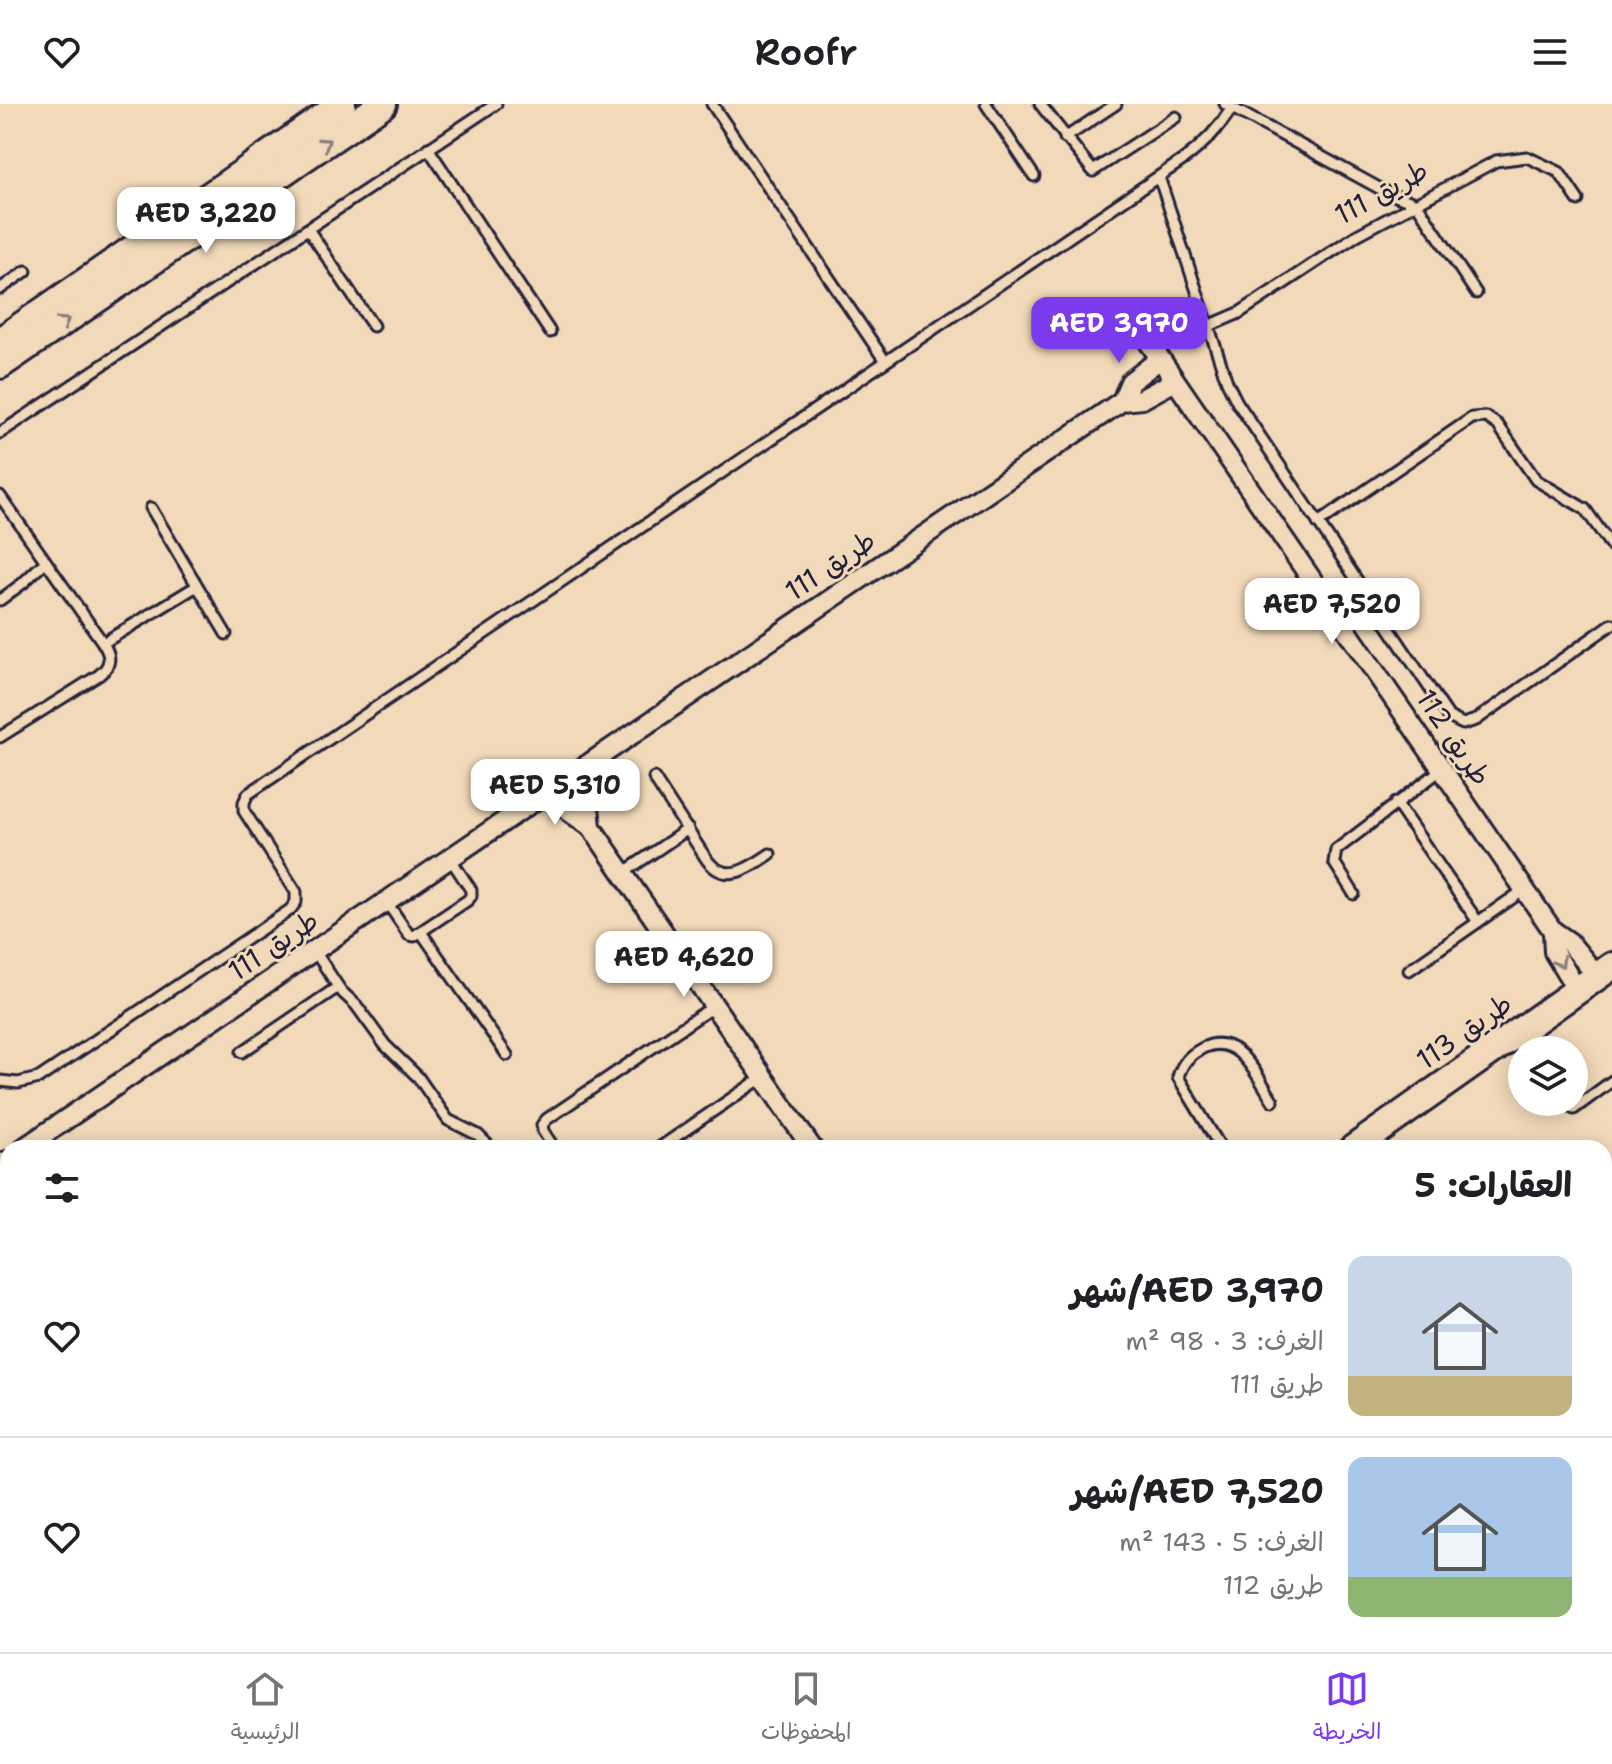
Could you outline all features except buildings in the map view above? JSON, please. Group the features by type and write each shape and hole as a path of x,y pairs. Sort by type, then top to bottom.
{"street":[{"path":"0,341 342,104"},
{"path":"0,365 383,104"},
{"name":"طريق 112","path":"1146,338 1524,890 1553,931 1569,942 1596,978"},
{"name":"طريق 111","path":"36,1140 1122,401 1130,382 1160,359"},
{"name":"طريق 111","path":"1122,401 1148,397 1175,381"},
{"path":"570,776 589,807 591,827"},
{"path":"553,788 571,813 591,827 806,1140"},
{"name":"طريق 113","path":"1365,1140 1596,978"}],"lane":[{"path":"0,433 496,104"},
{"path":"712,104 885,361"},
{"path":"986,104 1034,176"},
{"path":"1040,104 1089,169 1097,170 1176,117"},
{"path":"1065,138 1116,104"},
{"path":"0,1081 18,1083 39,1078 290,910 296,902 296,892 244,811 248,794 1159,177 1202,146 1228,107 1388,193 1417,204 1476,293"},
{"path":"428,148 550,332"},
{"name":"طريق 111","path":"1209,326 1239,313 1357,235 1496,161 1527,157 1559,172 1578,200"},
{"path":"1159,177 1227,382 1237,402 1449,717 1463,724 1476,720 1612,624"},
{"path":"308,229 373,326"},
{"path":"0,289 26,271"},
{"path":"1318,523 1472,418 1486,417 1498,425 1536,480 1585,509 1612,547"},
{"path":"0,496 103,643 110,662 106,669 0,737"},
{"path":"151,508 226,634"},
{"path":"0,600 45,562"},
{"path":"103,643 197,586"},
{"path":"1354,894 1336,866 1334,854 1339,846 1442,769"},
{"path":"654,778 712,866 724,873 745,870 770,854"},
{"path":"1396,803 1478,922"},
{"path":"623,873 688,829"},
{"path":"386,901 409,935 421,932 471,896 471,890 450,858"},
{"path":"1409,970 1524,890"},
{"path":"421,932 507,1055"},
{"path":"314,950 338,987 356,1005 385,1045 418,1077 448,1120 483,1140"},
{"path":"242,1052 338,987"},
{"path":"549,1140 542,1125 547,1119 714,1006"},
{"path":"1216,1140 1178,1077 1182,1065 1193,1054 1218,1043 1230,1045 1242,1055 1273,1101"},
{"path":"671,1140 763,1077"},
{"path":"1588,1099 1612,1081"}]}
